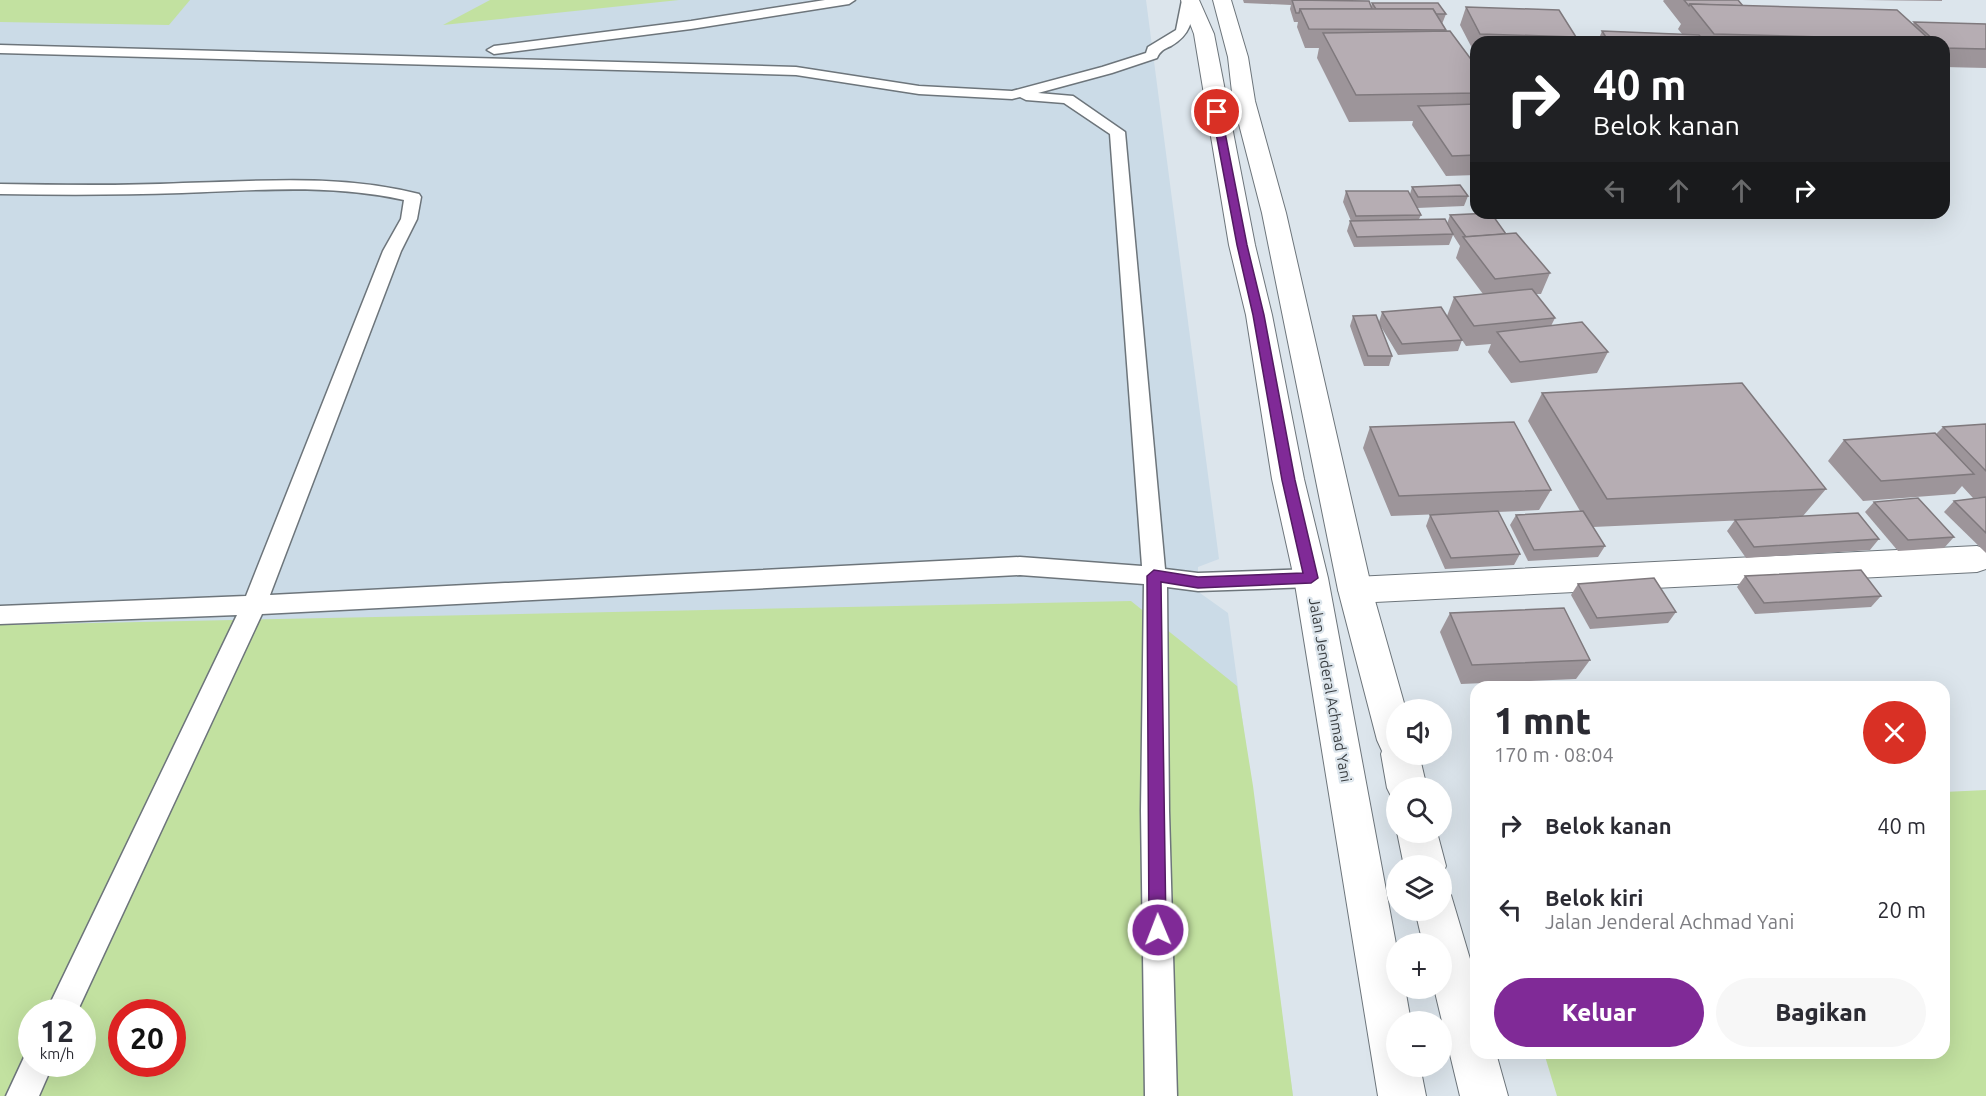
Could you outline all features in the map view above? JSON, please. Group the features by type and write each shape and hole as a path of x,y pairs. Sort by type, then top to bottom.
{"main road":[{"name":"Jalan Jenderal Achmad Yani","path":"1189,0 1204,34 1242,245 1259,315 1288,480 1311,578 1387,1011"},
{"path":"1222,0 1238,57 1244,101 1274,213 1355,590 1386,703"},
{"path":"1355,590 1977,559"},
{"path":"1439,921 1470,1042"},
{"path":"1474,1059 1484,1096"},
{"name":"Jalan Jenderal Achmad Yani","path":"1399,1077 1402,1096"}],"lane":[{"path":"424,59 691,25 849,0"},
{"path":"1012,95 1107,70 1152,54 1153,50 1178,36 1186,27 1189,0"},
{"path":"0,49 796,71 919,90 1068,99 1117,132 1156,595 1155,823 1161,1096"},
{"path":"0,189 105,191 304,184 366,187 413,197 409,219 392,251 254,605 67,999"},
{"path":"0,615 254,605 1020,566 1154,576 1198,582 1311,578"},
{"path":"22,1096 31,1077"}],"shaded area":[{"path":"0,0 1146,0 1219,559 1198,567 1198,582 1200,593 1228,613 1293,1096 0,1096"}],"green space":[{"path":"0,0 190,0 169,25 0,22"},
{"path":"490,0 679,0 443,25"},
{"path":"1131,601 1237,686 1253,786 1293,1096 0,1096 0,625"},
{"path":"1986,790 1986,1096 1557,1096 1546,1059 1950,1059 1950,792"}],"building":[{"path":"1292,0 1369,1 1372,9 1300,9 1299,13 1296,13"},
{"path":"1684,0 1738,0 1743,6 1690,4 1689,6"},
{"path":"1372,3 1438,3 1446,14 1436,14 1433,9 1376,9"},
{"path":"1690,4 1897,10 1926,36 1786,36 1714,34"},
{"path":"1466,7 1559,10 1575,36 1544,36 1480,34"},
{"path":"1300,9 1433,9 1446,30 1309,29"},
{"path":"1914,22 1986,24 1986,49 1950,48 1950,36 1929,36"},
{"path":"1450,31 1470,58 1470,93 1356,95 1323,33"},
{"path":"1602,31 1700,36 1605,36"},
{"path":"1470,104 1470,155 1452,156 1418,106"},
{"path":"1460,185 1468,196 1418,197 1412,187"},
{"path":"1346,191 1408,191 1421,215 1356,216"},
{"path":"1470,214 1470,219 1495,219 1506,234 1466,237 1450,215"},
{"path":"1445,219 1453,234 1357,237 1350,221"},
{"path":"1516,233 1550,273 1495,279 1463,237"},
{"path":"1532,289 1555,318 1474,326 1454,297"},
{"path":"1441,307 1462,340 1402,344 1382,312"},
{"path":"1376,315 1392,356 1368,356 1353,316"},
{"path":"1582,322 1608,352 1520,362 1497,332"},
{"path":"1742,383 1826,489 1607,499 1542,393"},
{"path":"1514,422 1551,490 1399,496 1370,427"},
{"path":"1986,424 1986,471 1943,427"},
{"path":"1935,433 1974,474 1881,481 1844,440"},
{"path":"1986,497 1986,533 1954,501"},
{"path":"1918,498 1954,537 1908,540 1874,502"},
{"path":"1498,511 1520,554 1451,558 1430,515"},
{"path":"1583,511 1605,546 1534,550 1516,515"},
{"path":"1858,513 1879,539 1754,547 1735,520"},
{"path":"1861,570 1881,596 1764,603 1745,576"},
{"path":"1654,578 1676,612 1597,618 1578,584"},
{"path":"1564,608 1590,660 1472,665 1450,613"}],"route":[{"path":"1158,930 1154,576 1198,582 1311,578 1288,480 1259,315 1242,245 1217,112"}]}
